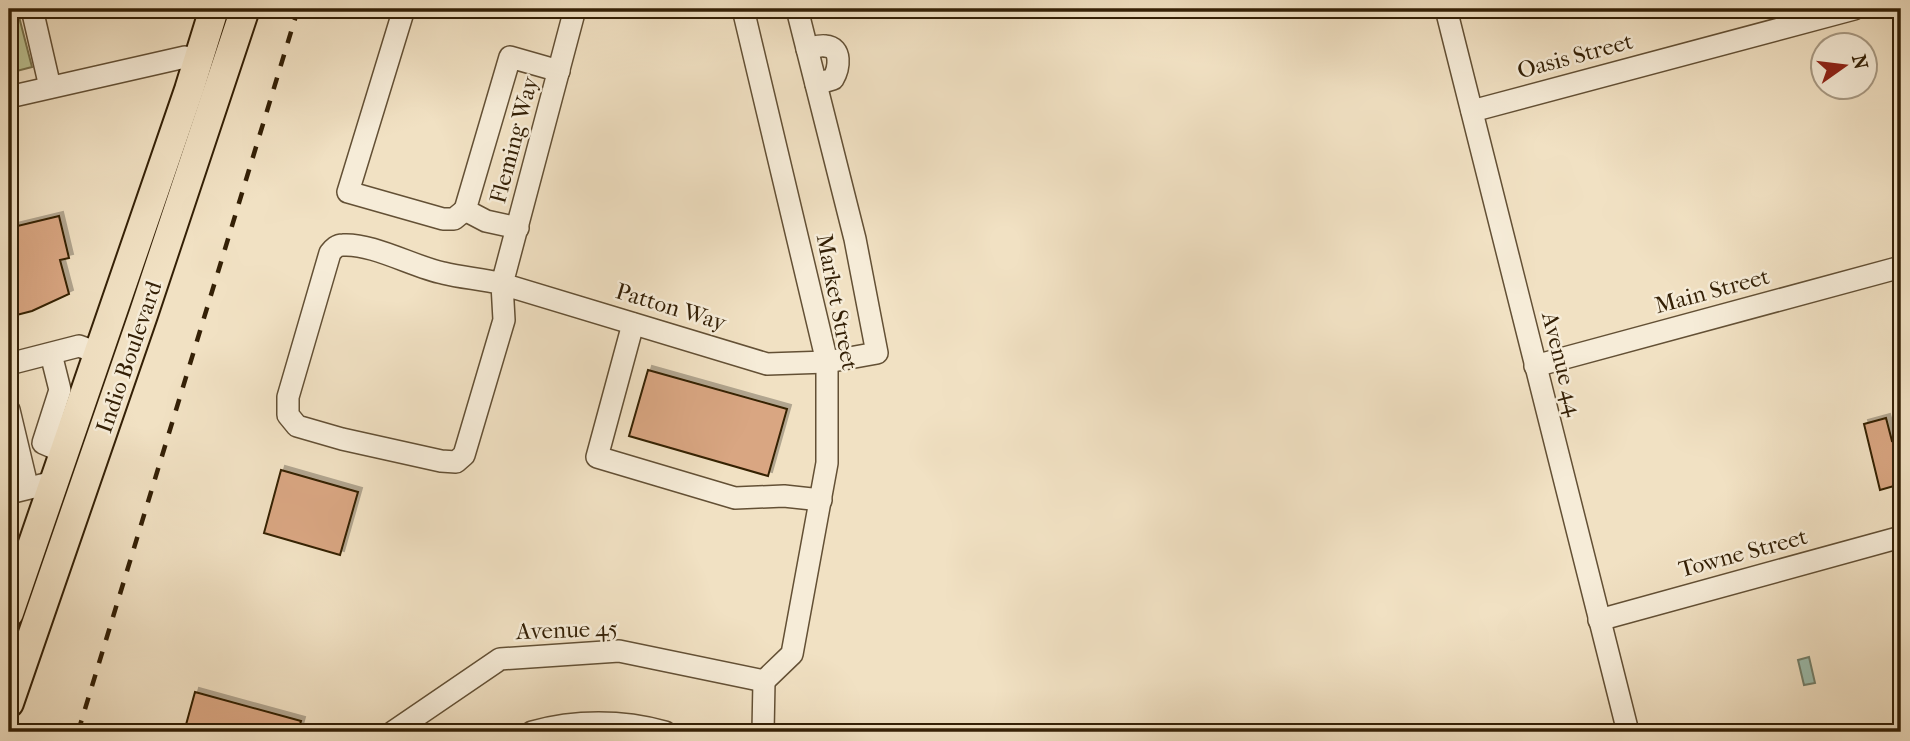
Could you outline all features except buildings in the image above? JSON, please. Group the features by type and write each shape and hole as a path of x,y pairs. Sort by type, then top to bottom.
{"main road":[{"name":"Indio Boulevard","path":"214,9 98,353 54,448 44,550 20,615 23,626 77,506 144,315 243,16"},
{"path":"176,220 180,172 205,95 205,77 198,61 220,47 243,16"},
{"path":"77,506 81,459 106,385 105,368 98,353 121,340 144,315"},
{"name":"Indio Boulevard","path":"9,703 26,617"},
{"path":"9,659 26,617"}],"street":[{"path":"32,9 50,88"},
{"path":"404,9 348,192 443,219 454,219 465,210 510,57 559,71"},
{"name":"Fleming Way","path":"502,284 575,9"},
{"name":"Market Street","path":"743,9 827,362 827,463 792,654 764,681"},
{"name":"Patton Way","path":"502,284 504,320 464,455 456,462 342,439 297,426 288,415 288,397 330,253 335,247 343,245 363,247 442,273 472,276 502,284 767,364 827,362 877,353 855,239 797,9"},
{"name":"Avenue 44","path":"1446,9 1628,732"},
{"name":"Oasis Street","path":"1472,111 1854,9"},
{"path":"9,97 185,57 198,61"},
{"path":"465,210 486,221 517,228"},
{"name":"Main Street","path":"1535,366 1901,267"},
{"path":"633,324 597,457 735,498 784,496 821,500"},
{"path":"9,364 79,346 98,353"},
{"path":"9,410 23,468 29,458 54,448 60,390 51,354"},
{"path":"9,493 50,492"},
{"name":"Towne Street","path":"1599,620 1901,537"},
{"name":"Avenue 45","path":"393,732 500,659 619,651 764,681"},
{"path":"763,732 764,681"},
{"path":"532,732 571,724 597,723 643,726 665,732"}],"green space":[{"path":"9,9 17,9 32,67 9,73"}],"shaded area":[{"path":"1809,657 1815,683 1804,685 1798,660"}],"railway":[{"path":"78,732 298,9"}]}
